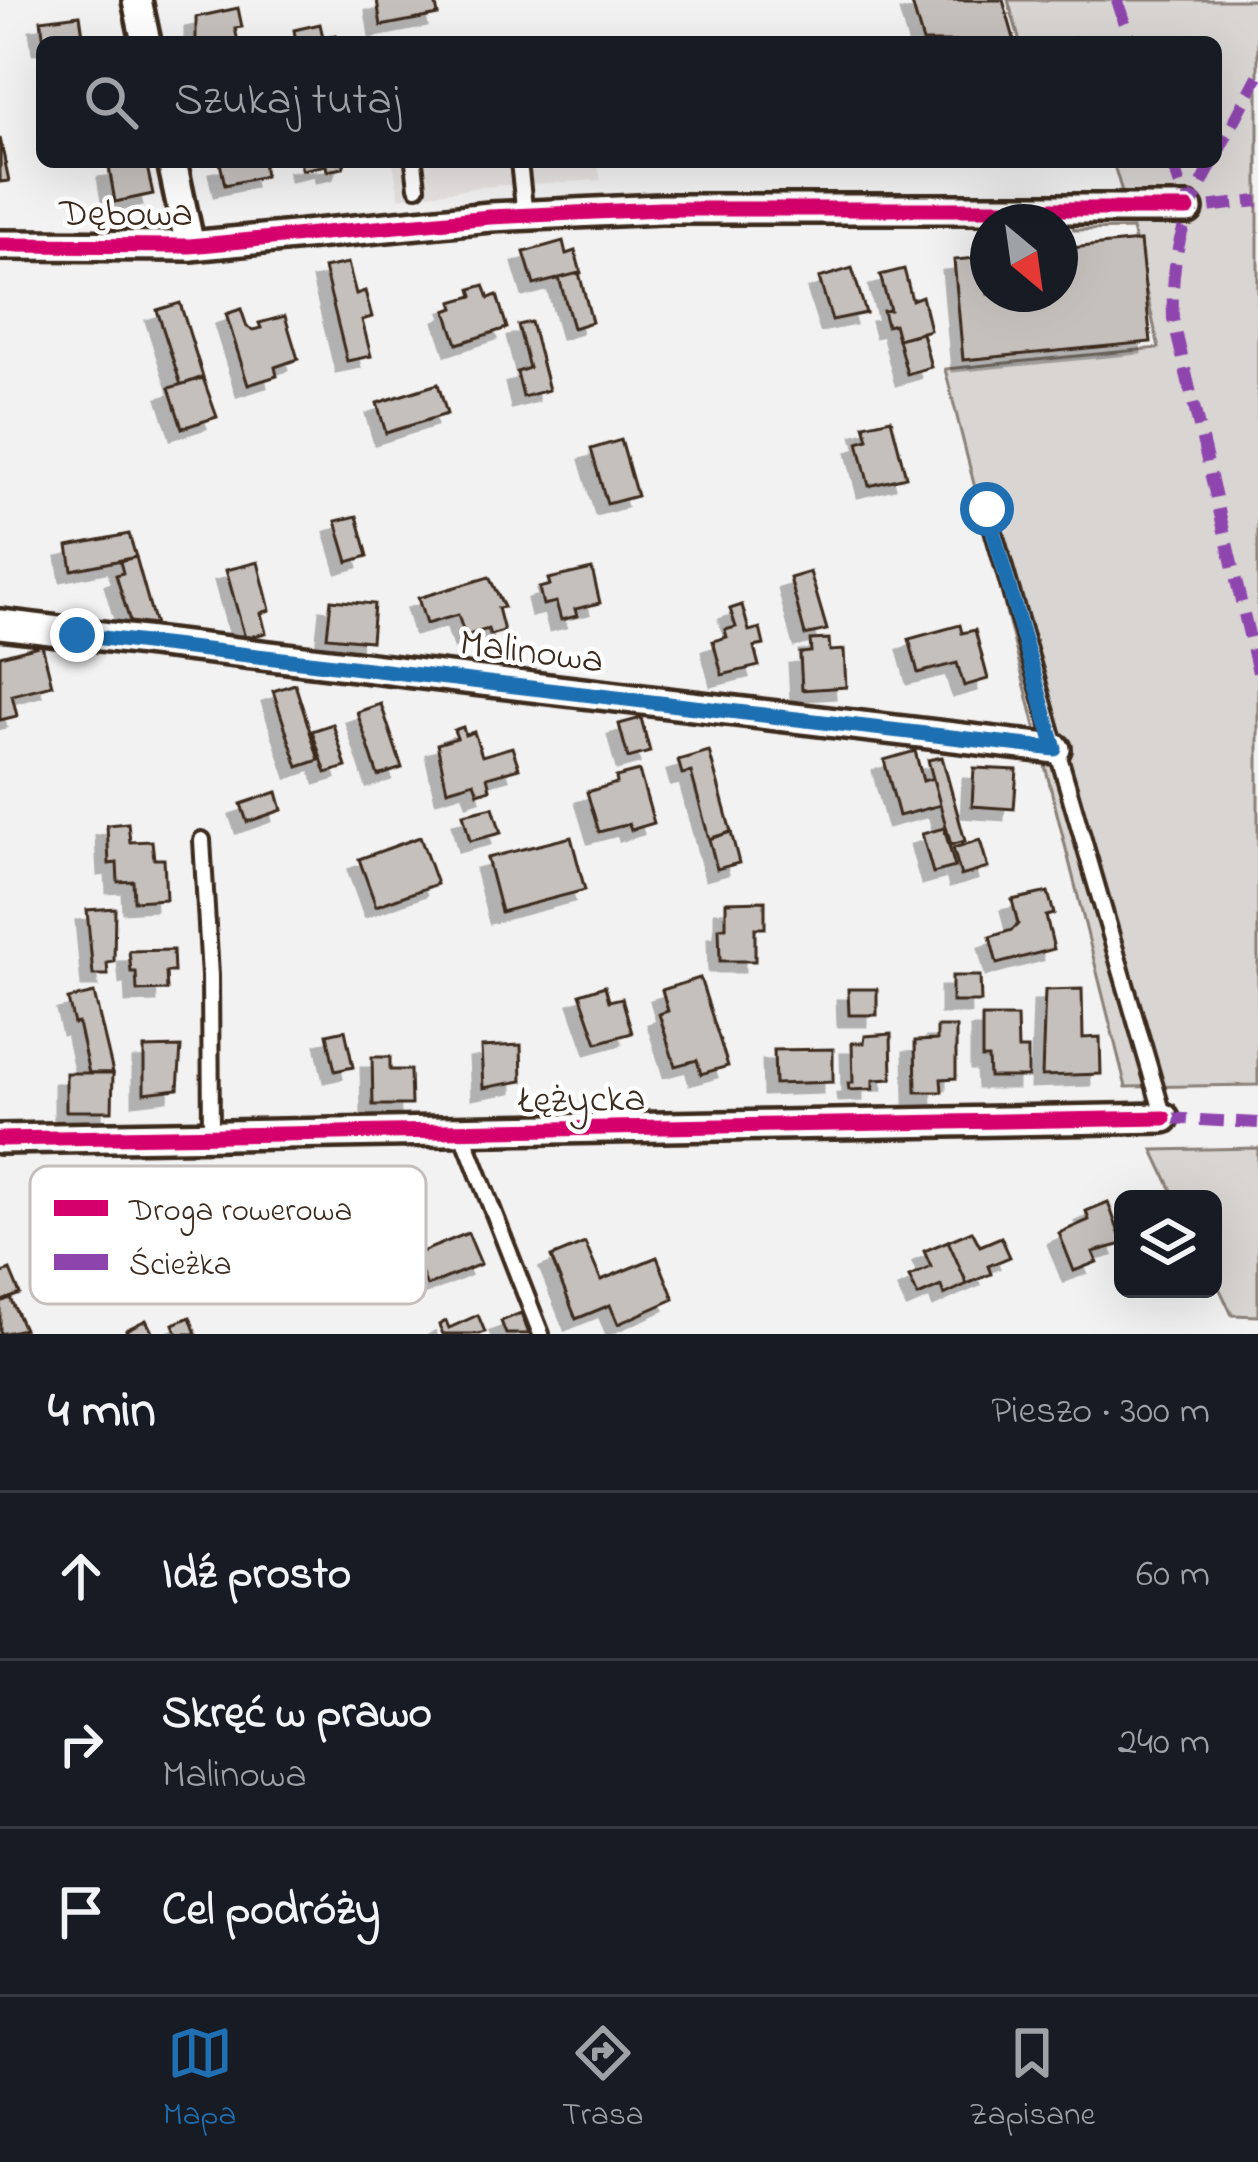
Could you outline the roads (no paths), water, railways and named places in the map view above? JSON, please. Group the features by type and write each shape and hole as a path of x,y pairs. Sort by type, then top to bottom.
{"street":[{"path":"137,0 145,36"},
{"path":"173,168 190,246"},
{"name":"Dębowa","path":"0,245 190,246 525,216 660,209 1188,209"},
{"name":"Malinowa","path":"0,624 1055,749"},
{"name":"Łężycka","path":"0,1139 1164,1118"}],"lane":[{"path":"417,168 417,187"},
{"path":"520,168 525,216"},
{"path":"987,509 1164,1118"},
{"path":"202,840 211,1136"},
{"path":"461,1132 541,1334"}]}
